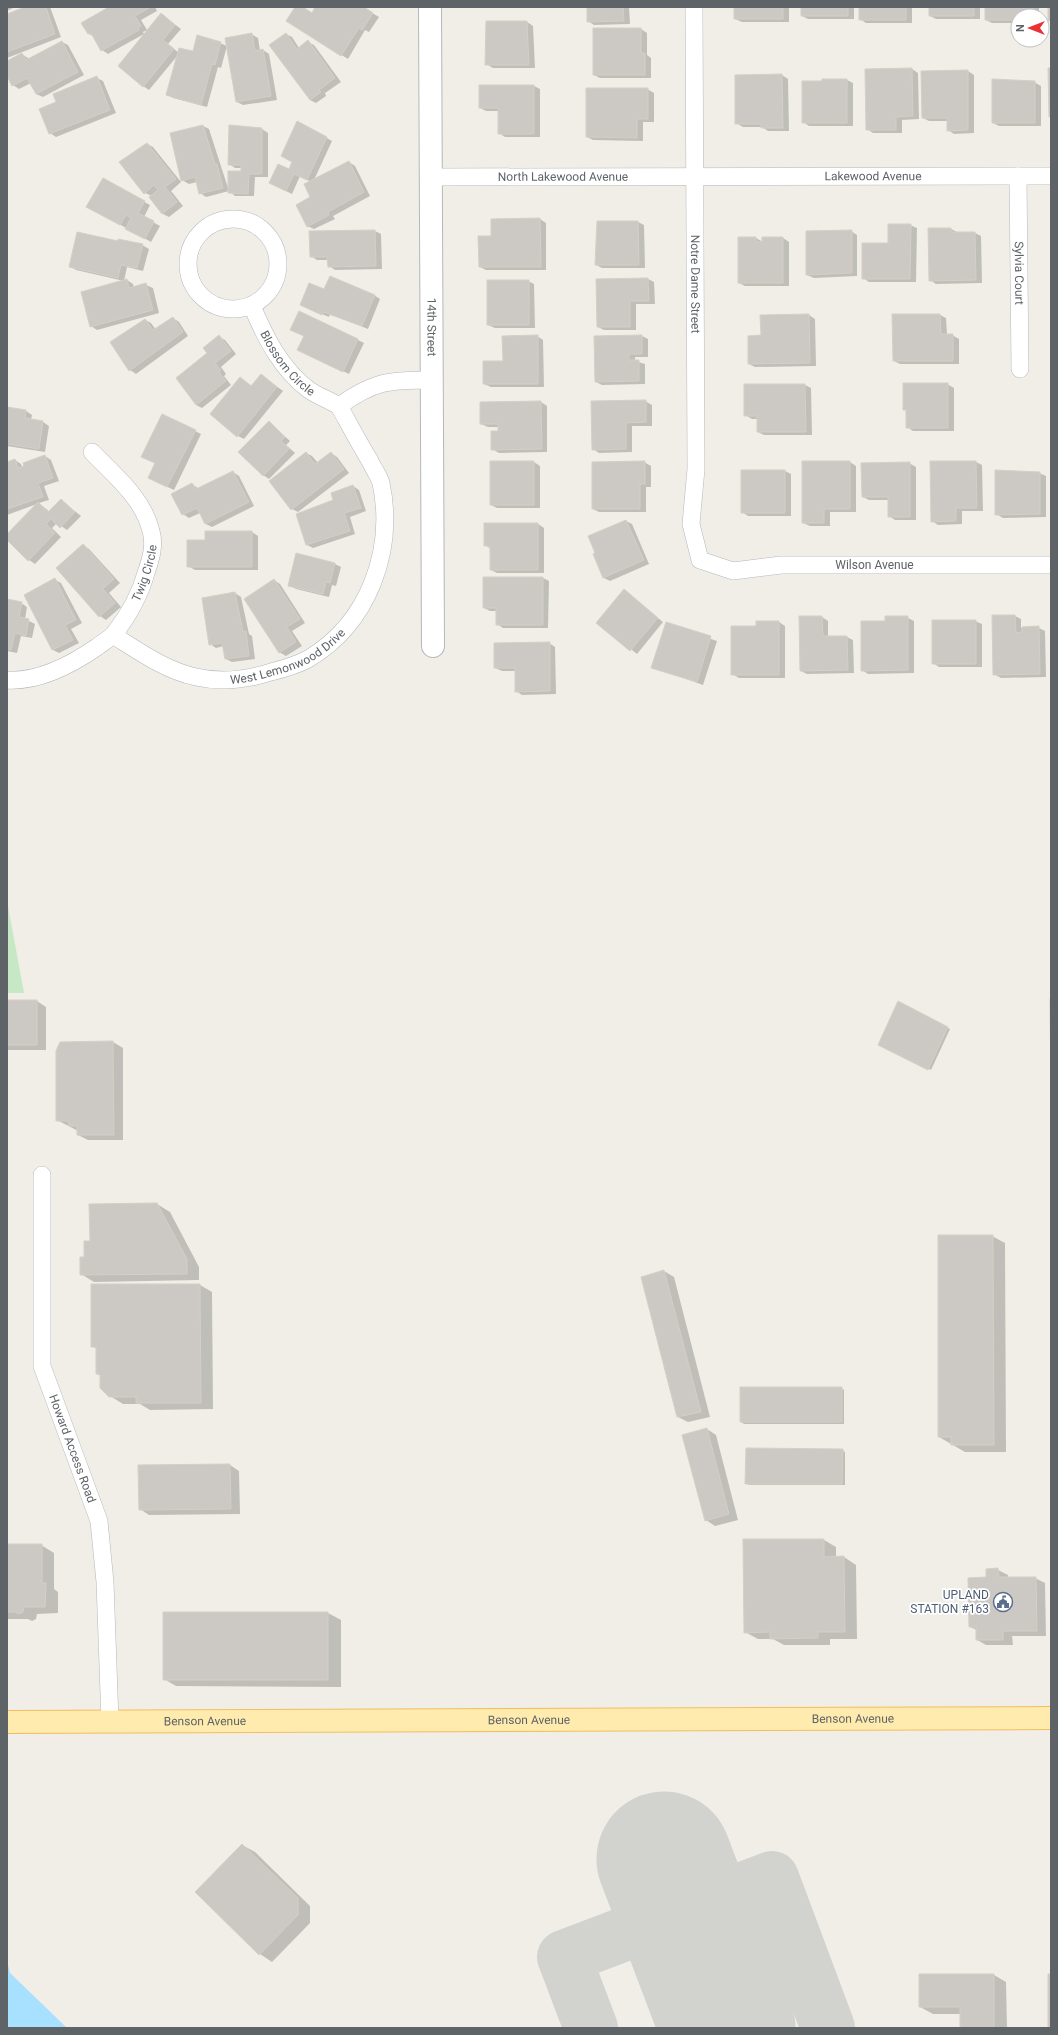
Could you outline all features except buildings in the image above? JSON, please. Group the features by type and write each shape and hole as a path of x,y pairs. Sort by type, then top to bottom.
{"main road":[{"name":"Benson Avenue","path":"7,1722 1051,1718"}],"street":[{"name":"14th Street","path":"430,7 433,646"},
{"name":"Notre Dame Street","path":"694,7 696,469 691,524 700,560"},
{"name":"Sylvia Court","path":"1018,176 1020,370"},
{"name":"Lakewood Avenue","path":"695,177 1051,176"},
{"name":"North Lakewood Avenue","path":"431,177 695,177"},
{"path":"233,218 250,222 265,231 275,246 279,263 276,281 266,296 252,306 234,310 217,306 202,297 192,282 188,265 192,247 201,232 216,222 233,218"},
{"name":"Blossom Circle","path":"252,306 264,334 283,364 309,390 339,406"},
{"path":"339,406 361,390 385,382 431,380"},
{"name":"West Lemonwood Drive","path":"113,635 166,668 197,677 224,680 248,679 285,668 307,659 332,642 357,613 373,585 382,553 384,517 381,482 339,406"},
{"name":"Twig Circle","path":"92,452 139,501 147,516 152,533 152,550 142,588 113,635"},
{"name":"Wilson Avenue","path":"700,560 733,571 782,565 1051,565"},
{"path":"7,680 48,673 77,660 113,635"},
{"name":"Howard Access Road","path":"42,1175 42,1366 99,1521 105,1582 110,1721"}],"green space":[{"path":"7,901 24,993 7,993"}],"water":[{"path":"7,1961 10,1973 67,2028 7,2028"}],"taxiway":[{"path":"591,2028 564,1957 772,1878 828,2028"}],"runway":[{"path":"664,1859 728,2028"}],"place":[{"name":"UPLAND STATION #163","path":"1003,1602"}]}
